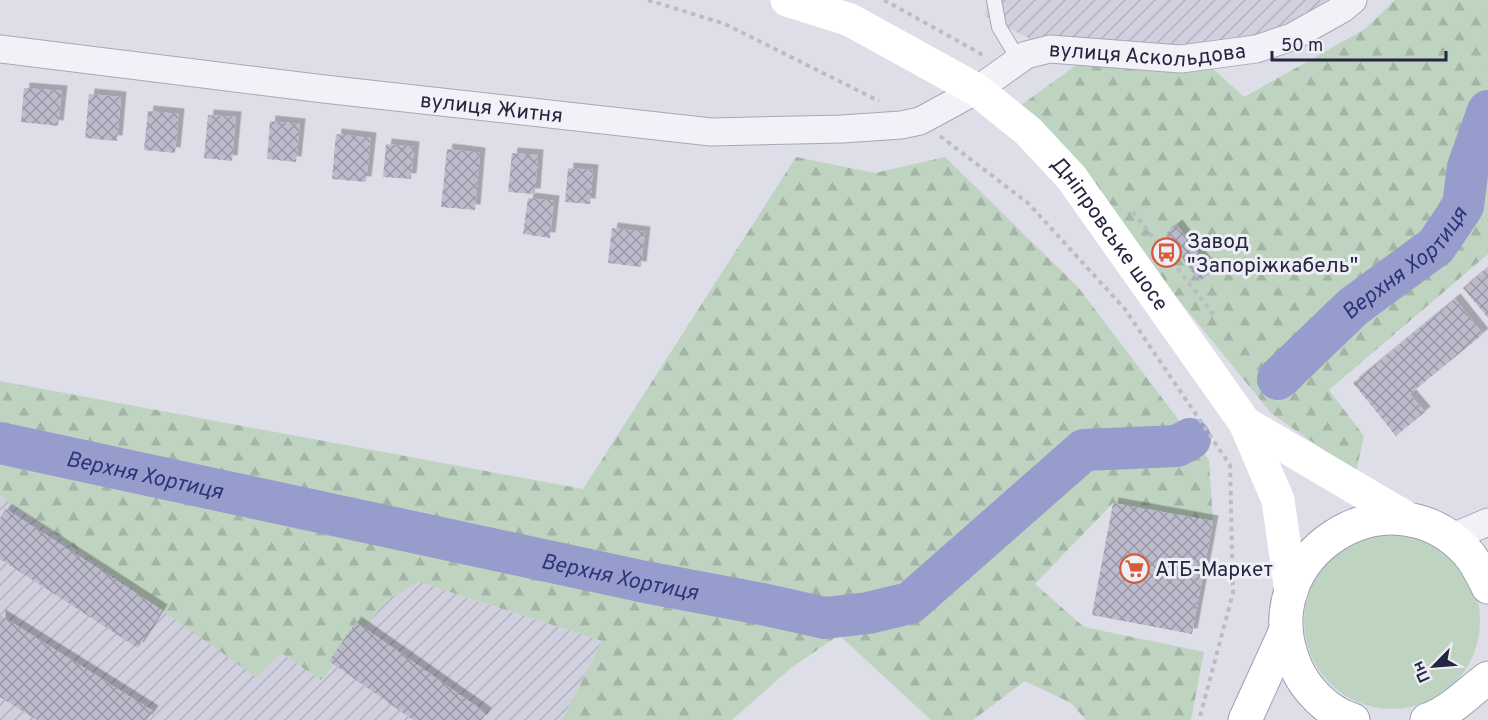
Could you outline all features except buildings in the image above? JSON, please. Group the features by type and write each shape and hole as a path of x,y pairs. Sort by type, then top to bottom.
{"street":[{"name":"Дніпровське шосе","path":"787,0 850,20 977,90 1028,131 1071,177 1245,423 1278,500 1290,591"},
{"name":"вулиця Аскольдова","path":"977,90 1026,55 1050,49 1181,59 1256,49 1292,37 1342,9 1353,0"},
{"name":"вулиця Житня","path":"0,49 266,82 711,132 842,129 901,125 920,121 977,90"},
{"path":"1245,423 1410,520 1450,537 1488,562"},
{"path":"1353,720 1329,707 1312,692 1299,674 1290,653 1286,630 1290,591 1299,572 1312,554 1328,539 1347,528 1367,521 1389,518 1410,520"},
{"path":"1450,537 1488,522"},
{"path":"1450,537 1479,569 1488,587"},
{"path":"1245,720 1286,630"},
{"path":"1427,720 1454,706 1479,684 1488,658"}],"lane":[{"path":"994,0 999,27 1019,60"}],"path":[{"path":"648,0 725,24 920,121 1028,203 1124,308 1230,465 1233,593 1200,720"}],"shaded area":[{"path":"988,0 1353,0 1256,49 1050,49 985,16"},
{"path":"0,495 256,676 281,653 321,679 388,599 419,582 602,641 562,720 0,720"}],"green space":[{"path":"1395,0 1488,0 1488,254 1329,390 1364,436 1356,472 1272,414 1020,106 1094,52 1200,57 1244,97 1365,29"},
{"path":"796,157 875,173 945,157 1078,287 1209,460 1213,521 1113,503 1035,584 1084,627 1204,652 1191,720 1086,720 1071,703 1025,681 973,720 931,720 839,635 791,668 732,720 562,720 602,641 419,582 388,599 321,680 281,653 256,677 0,495 0,381 583,489"},
{"path":"1392,533 1426,540 1441,548 1454,559 1465,572 1473,587 1480,621 1473,655 1465,670 1454,683 1441,694 1426,702 1392,709 1358,702 1343,694 1330,683 1319,670 1311,655 1304,621 1311,587 1319,572 1330,559 1343,548 1358,540"}],"waterway":[{"name":"Верхня Хортиця","path":"1286,372 1278,379 1354,306 1436,246 1463,206 1468,167 1488,111"},
{"name":"Верхня Хортиця","path":"0,443 645,582 825,618 868,613 910,603 1084,450 1177,446 1190,439"}],"place":[{"name":"Завод \"Запоріжкабель\"","path":"1166,253"},
{"name":"АТБ-Маркет","path":"1134,569"}]}
